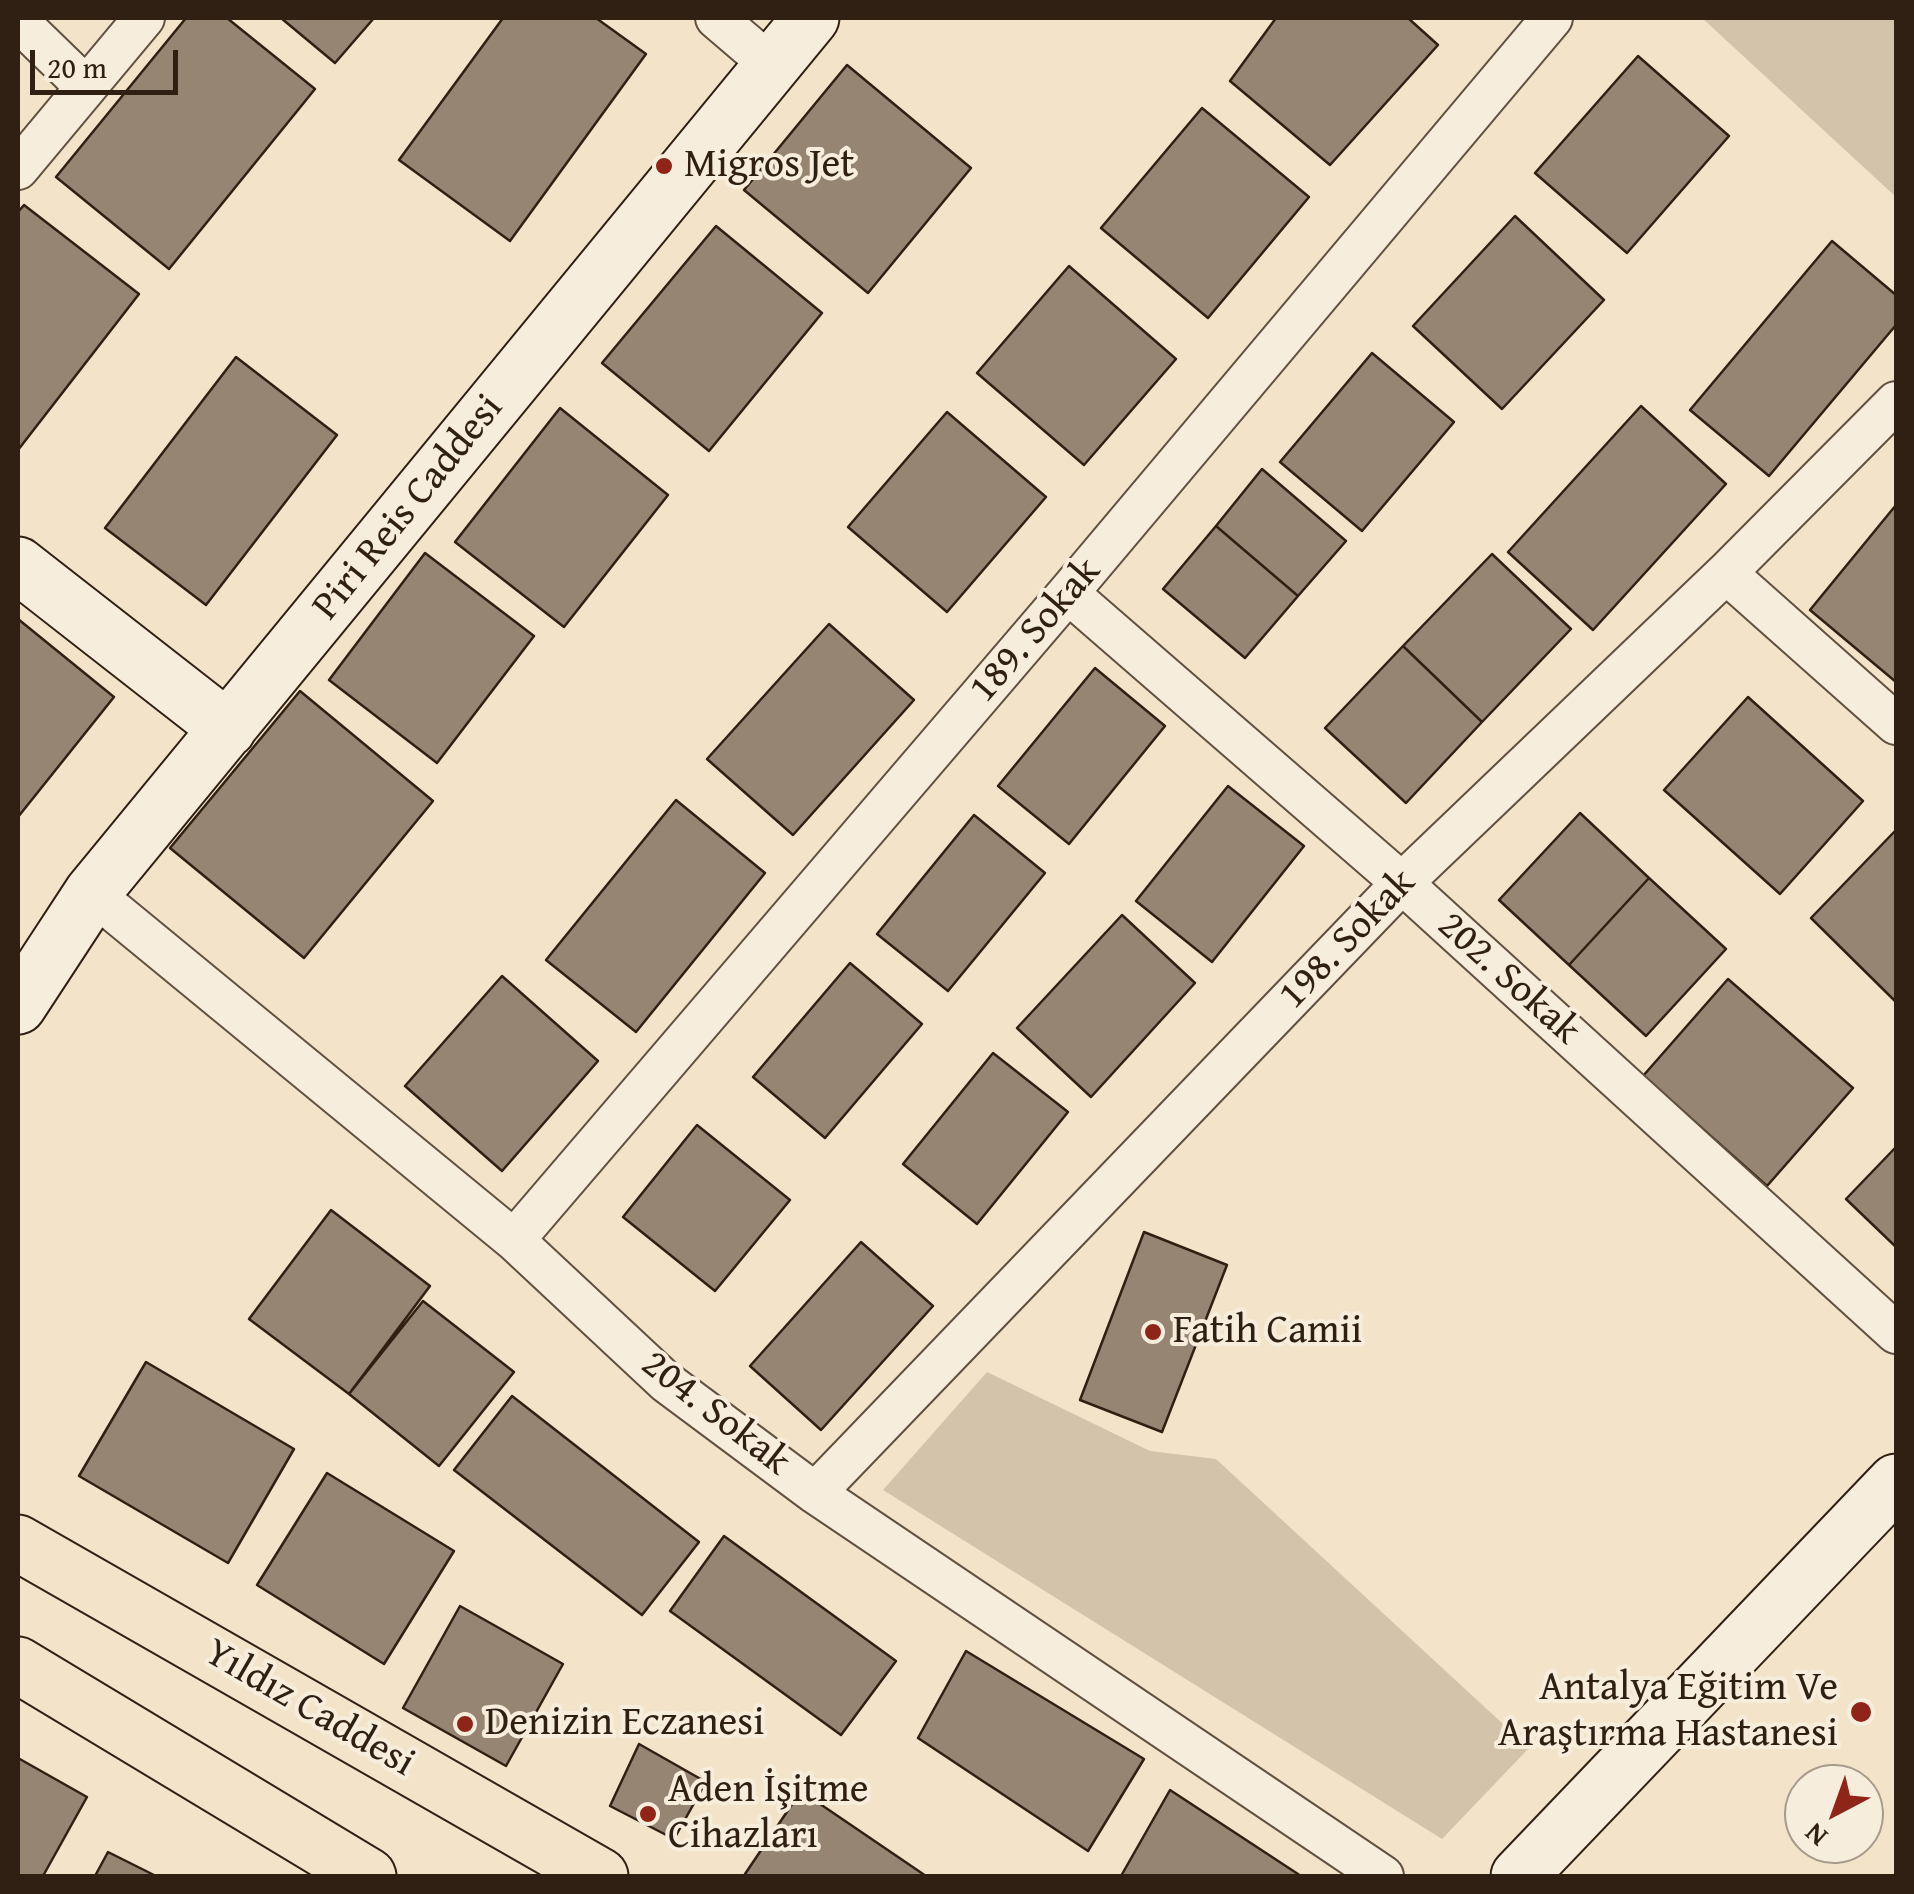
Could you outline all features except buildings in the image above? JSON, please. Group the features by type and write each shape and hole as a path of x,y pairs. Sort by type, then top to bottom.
{"main road":[{"name":"Yıldız Caddesi","path":"18,1543 600,1876"},
{"path":"18,1664 368,1876"}],"street":[{"path":"18,169 144,18"},
{"path":"716,18 771,64"},
{"name":"Piri Reis Caddesi","path":"18,1006 92,893 811,18"},
{"path":"18,21 86,87"},
{"name":"189. Sokak","path":"514,1240 1068,594 1543,21"},
{"name":"198. Sokak","path":"816,1493 1402,883 1726,573 1896,402"},
{"path":"18,564 228,729"},
{"path":"1726,573 1896,724"},
{"name":"202. Sokak","path":"1068,594 1402,883 1896,1333"},
{"name":"204. Sokak","path":"92,893 514,1240 666,1382 816,1493 1382,1876"},
{"path":"1519,1876 1896,1482"}],"shaded area":[{"path":"1702,18 1896,18 1896,197"},
{"path":"987,1372 1150,1451 1216,1459 1529,1748 1442,1839 883,1490"}],"place":[{"name":"Migros Jet","path":"664,166"},
{"name":"Fatih Camii","path":"1153,1332"},
{"name":"Antalya Eğitim Ve Araştırma Hastanesi","path":"1861,1712"},
{"name":"Denizin Eczanesi","path":"465,1724"},
{"name":"Aden İşitme Cihazları","path":"648,1814"}]}
